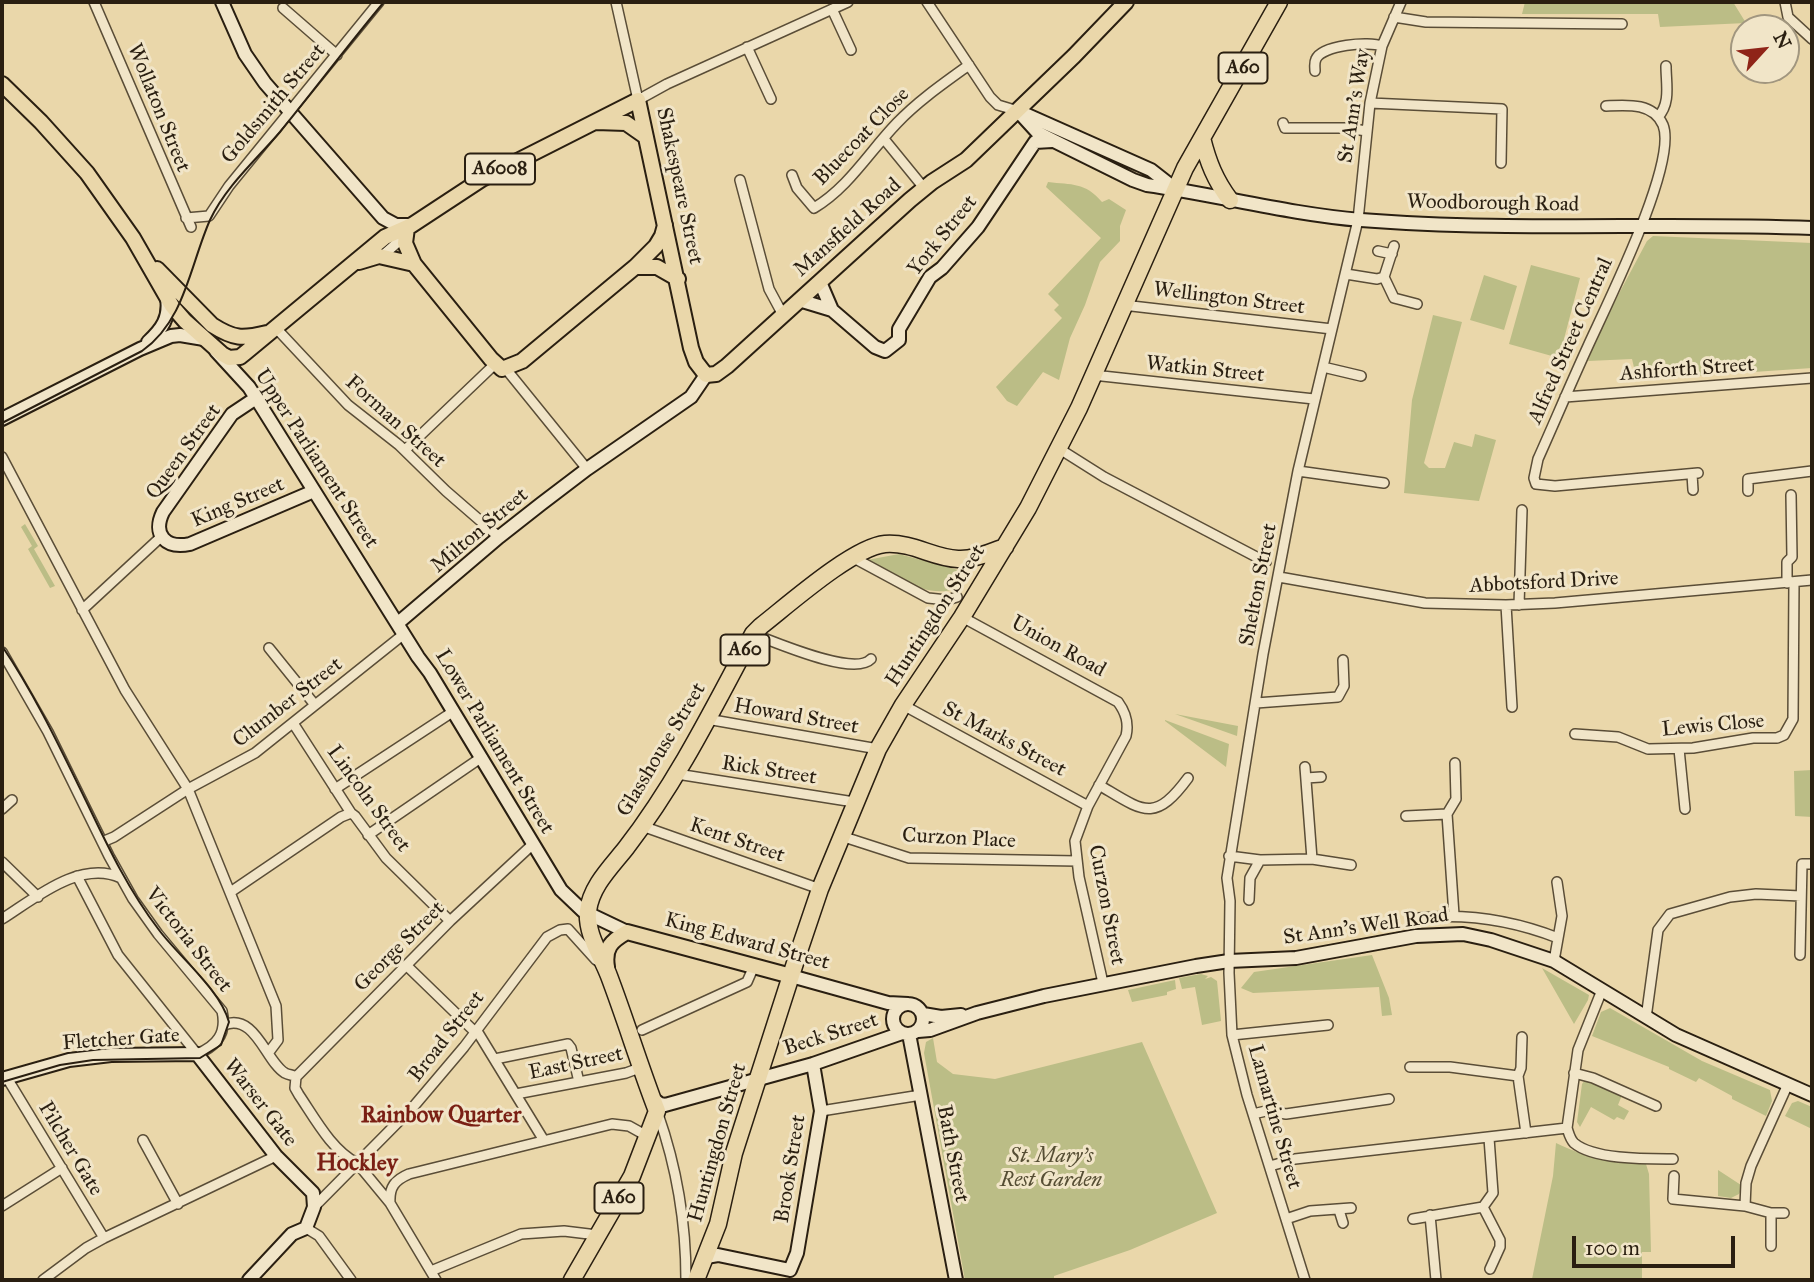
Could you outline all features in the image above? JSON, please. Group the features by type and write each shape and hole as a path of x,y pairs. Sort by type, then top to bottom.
{"highway":[{"name":"Huntingdon Street","path":"696,1280 718,1224 734,1153 820,889 878,749 903,705 1005,547 1093,375 1175,189 1279,2"},
{"path":"1202,138 1208,163 1230,200"},
{"name":"Glasshouse Street","path":"588,913 595,890 677,774 753,634 852,557 883,544 919,547 949,558 960,559 1005,547"},
{"path":"588,913 590,933 655,1105"},
{"name":"A60","path":"572,1280 632,1175 655,1105"}],"main road":[{"name":"Mansfield Road","path":"706,375 721,371 924,188 966,160 1126,2"},
{"name":"Upper Parliament Street","path":"2,84 87,173 133,238 167,298 185,321 208,343"},
{"name":"A6008","path":"351,265 385,237 408,229 482,179 638,100"},
{"name":"Shakespeare Street","path":"638,100 695,362 706,375"},
{"name":"A6008","path":"592,122 626,123 646,137"},
{"path":"408,229 406,248 414,264 500,366 522,361 635,267 663,236 665,224"},
{"path":"133,238 160,273 212,325 236,337 272,330"},
{"path":"208,343 229,358 240,357 351,265 381,257 414,264"},
{"path":"635,267 657,267 678,279"},
{"path":"608,975 606,951 612,941 627,932"},
{"name":"King Edward Street","path":"627,932 791,976"}],"street":[{"name":"Wollaton Street","path":"94,2 189,220"},
{"path":"222,2 245,54 290,113 383,219 408,229 381,257"},
{"name":"Goldsmith Street","path":"189,220 208,216 229,186 379,2"},
{"name":"Shakespeare Street","path":"616,2 638,100"},
{"path":"638,100 667,84 848,2"},
{"path":"927,2 981,85 998,105 1018,111 1035,142 1056,141"},
{"name":"St Ann's Way","path":"1358,220 1370,103 1382,46 1401,2"},
{"path":"1785,2 1788,17 1812,40"},
{"path":"283,8 337,55"},
{"path":"832,9 851,50"},
{"path":"1394,17 1426,22 1622,23"},
{"path":"1605,24 1605,37"},
{"path":"1315,71 1316,58 1321,53 1361,43 1382,46"},
{"path":"747,47 771,99"},
{"name":"Bluecoat Close","path":"806,216 848,181 919,103 969,65"},
{"path":"1606,106 1642,106 1658,117 1665,109 1667,100 1666,66"},
{"path":"1370,103 1502,109 1501,163"},
{"name":"Woodborough Road","path":"1018,111 1038,133 1147,185 1358,220 1444,225 1812,228"},
{"name":"Woodborough Road","path":"1018,111 1152,170 1175,189"},
{"name":"Alfred Street Central","path":"1658,117 1664,130 1665,149 1643,225 1538,458 1535,474 1536,484 1555,486 1695,473 1693,490"},
{"path":"1283,122 1285,128 1346,128 1367,131"},
{"path":"884,139 924,188"},
{"name":"York Street","path":"832,310 874,347 883,351 901,345 899,329 930,277 942,268 978,227 1035,142"},
{"name":"Bluecoat Close","path":"792,176 797,188 814,208"},
{"path":"740,180 769,289 783,315"},
{"name":"Shelton Street","path":"1229,961 1230,901 1227,878 1243,775 1298,471 1358,220"},
{"path":"1378,251 1393,250 1384,277 1395,298 1417,303"},
{"path":"1346,274 1377,279 1384,277"},
{"path":"820,282 832,310"},
{"path":"140,349 164,325 167,298"},
{"path":"799,300 832,310"},
{"name":"Wellington Street","path":"1123,305 1332,328"},
{"name":"Forman Street","path":"272,330 348,405 405,450 444,490 499,537"},
{"path":"2,419 171,336 180,335 208,343"},
{"name":"Upper Parliament Street","path":"208,343 252,393 401,629"},
{"path":"240,357 252,393"},
{"path":"405,450 500,366 587,469"},
{"path":"1323,367 1361,376"},
{"name":"Mansfield Road","path":"587,469 691,397 706,375"},
{"name":"Watkin Street","path":"1093,375 1314,399"},
{"name":"Ashforth Street","path":"1565,397 1812,379"},
{"name":"Queen Street","path":"162,536 159,522 163,512 232,414 252,393"},
{"path":"1058,448 1104,477 1266,562"},
{"path":"2,457 125,690 188,789 232,891 276,1006 278,1040 269,1052"},
{"name":"Milton Street","path":"401,629 499,537 587,469"},
{"path":"1298,471 1384,484"},
{"path":"1748,491 1748,479 1812,471"},
{"name":"King Street","path":"162,536 174,545 190,544 314,491"},
{"name":"Lewis Close","path":"1575,734 1618,737 1648,749 1679,749 1784,735 1793,719 1791,583 1787,562 1792,557 1791,495"},
{"path":"1519,605 1522,510"},
{"path":"82,610 162,536"},
{"path":"852,557 928,598 947,600 957,597"},
{"name":"Abbotsford Drive","path":"1279,577 1425,603 1506,605 1812,580"},
{"path":"1506,605 1507,694 1512,708"},
{"name":"Union Road","path":"962,617 1118,702 1127,719"},
{"name":"Clumber Street","path":"102,842 188,789 243,761 315,705 401,629"},
{"name":"Lower Parliament Street","path":"401,629 454,711 561,891 579,908 627,932"},
{"path":"753,634 795,650 850,665 864,664 870,659"},
{"path":"269,648 315,705"},
{"name":"Victoria Street","path":"2,652 69,773 121,878 158,934 217,1003 222,1011 224,1024"},
{"path":"1256,703 1338,697 1344,686 1343,660"},
{"path":"2,674 12,667"},
{"name":"St Marks Street","path":"903,705 1088,806"},
{"path":"335,789 454,711"},
{"name":"Howard Street","path":"707,719 878,749"},
{"name":"Curzon Street","path":"1103,984 1077,861 1076,834 1126,736 1127,719"},
{"name":"Lincoln Street","path":"293,723 368,835 387,858 450,921"},
{"path":"1679,749 1685,809"},
{"path":"368,835 482,757"},
{"path":"1454,915 1447,814 1456,799 1455,763"},
{"path":"1305,767 1312,859"},
{"name":"Rick Street","path":"677,774 854,802"},
{"path":"1306,778 1321,777"},
{"path":"1099,785 1138,807 1154,809 1168,802 1188,778"},
{"path":"2,809 12,800"},
{"path":"232,891 341,817 351,813"},
{"path":"1406,816 1447,814"},
{"name":"Kent Street","path":"642,826 820,889"},
{"name":"Curzon Place","path":"841,836 909,858 1077,861"},
{"name":"George Street","path":"296,1077 450,921 532,845"},
{"path":"1229,856 1260,860 1312,859 1351,865"},
{"path":"1250,900 1250,878 1260,860"},
{"path":"2,862 38,897"},
{"path":"1800,954 1802,864 1812,864"},
{"name":"Lower Parliament Street","path":"548,872 572,894 595,890"},
{"path":"2,919 77,876 102,873 121,878"},
{"path":"77,876 118,956 197,1054"},
{"path":"1554,961 1562,916 1557,882"},
{"path":"1646,1018 1658,930 1670,914 1730,897 1756,894 1801,896"},
{"path":"1419,918 1454,915 1516,925 1558,938"},
{"path":"1430,917 1431,935"},
{"name":"Broad Street","path":"314,1207 414,1107 477,1031 547,937 559,930 568,929 573,932 608,975"},
{"name":"St Ann's Well Road","path":"923,1014 941,1017 977,1013 1103,984 1229,961 1296,958 1450,933 1476,936 1554,961 1676,1035 1812,1095"},
{"name":"Lamartine Street","path":"1229,961 1232,1035 1253,1114 1305,1280"},
{"path":"406,965 477,1031 544,1139"},
{"path":"642,1030 747,982 754,966"},
{"name":"King Edward Street","path":"791,976 888,1003 908,1004"},
{"path":"1602,990 1583,1033 1574,1073 1567,1128 1570,1138 1576,1145 1592,1153 1673,1159"},
{"path":"908,1004 917,1006 923,1014 923,1023 910,1033 894,1026 893,1016 899,1007 908,1004"},
{"name":"St Ann's Well Road","path":"910,1033 930,1030 977,1013"},
{"path":"224,1024 235,1022 244,1026 269,1052 283,1072 296,1077 295,1088 312,1114 335,1145 350,1160 357,1163 390,1203 436,1280"},
{"name":"Fletcher Gate","path":"4,1079 69,1059 111,1055 197,1054 218,1042 224,1024"},
{"path":"1232,1035 1264,1037 1328,1025"},
{"name":"Beck Street","path":"655,1105 665,1105 813,1064 910,1033"},
{"name":"Bath Street","path":"910,1033 956,1280"},
{"path":"1522,1037 1521,1068 1518,1076 1526,1133"},
{"path":"495,1059 568,1044 579,1082"},
{"name":"Warser Gate","path":"197,1054 276,1156 313,1193 314,1207"},
{"name":"Brook Street","path":"790,1275 797,1253 821,1111 813,1064"},
{"name":"East Street","path":"516,1094 626,1073 642,1067"},
{"path":"1410,1067 1518,1076"},
{"path":"1422,1067 1424,1080"},
{"path":"1574,1073 1656,1106"},
{"name":"Pilcher Gate","path":"4,1079 104,1238"},
{"path":"1745,1206 1746,1183 1751,1166 1788,1084"},
{"path":"821,1111 921,1094"},
{"path":"1631,1108 1635,1097"},
{"path":"1253,1114 1266,1111 1286,1114 1389,1099"},
{"path":"655,1105 671,1152 677,1183 687,1251 687,1280"},
{"path":"390,1203 394,1183 409,1174 612,1124 629,1126 647,1136"},
{"path":"1270,1166 1295,1159 1567,1128"},
{"path":"1465,1129 1467,1139"},
{"path":"1413,1219 1483,1207 1493,1193 1489,1138"},
{"path":"143,1140 178,1204"},
{"path":"43,1280 56,1276 86,1248 104,1238 276,1156"},
{"path":"1655,1172 1656,1159"},
{"path":"2,1206 62,1168"},
{"path":"1674,1176 1673,1199 1784,1213"},
{"path":"249,1280 292,1234 306,1228 314,1207"},
{"path":"1483,1207 1500,1241 1490,1269"},
{"path":"1286,1219 1310,1211 1351,1208"},
{"path":"1339,1210 1343,1223"},
{"path":"1771,1246 1772,1213"},
{"path":"1430,1214 1436,1280"},
{"path":"306,1228 325,1243 351,1280"},
{"path":"431,1271 521,1234 564,1231 597,1235"},
{"path":"706,1257 718,1255 790,1275"}],"green space":[{"path":"1525,2 1733,2 1740,14 1730,14 1730,24 1660,27 1658,14 1522,14"},
{"path":"1048,182 1084,188 1102,202 1109,199 1126,210 1120,226 1120,241 1100,262 1070,338 1059,380 1043,372 1017,406 1007,401 996,387 1062,318 1054,310 1059,305 1048,294 1101,238 1046,187"},
{"path":"1653,236 1812,243 1812,368 1637,380 1632,359 1588,361 1598,333 1647,241"},
{"path":"1531,265 1580,278 1559,358 1509,344"},
{"path":"1484,275 1517,286 1504,330 1470,320"},
{"path":"1433,315 1462,322 1424,463 1429,468 1445,468 1454,442 1472,447 1475,434 1496,440 1479,501 1404,493 1412,400"},
{"path":"25,524 38,546 34,549 55,586 50,588 28,549 32,546 21,527"},
{"path":"899,554 965,574 957,588 934,591 910,584 867,560"},
{"path":"1175,714 1238,726 1237,736"},
{"path":"1165,721 1229,744 1226,767"},
{"path":"1812,770 1812,817 1795,816 1794,771"},
{"path":"1372,955 1389,998 1392,1015 1382,1016 1379,987 1253,993 1241,988 1254,972"},
{"path":"1542,968 1589,995 1574,1024"},
{"path":"1201,974 1208,976 1205,979 1211,977 1217,981 1221,1021 1202,1025 1195,987 1182,989 1179,978"},
{"path":"1175,980 1176,989 1167,992 1167,995 1132,1002 1128,990"},
{"path":"1610,1008 1702,1061 1770,1090 1772,1101 1766,1116 1699,1078 1696,1082 1669,1067 1592,1036 1601,1012"},
{"name":"St. Mary's Rest Garden","path":"933,1038 937,1062 953,1074 995,1079 1142,1042 1217,1213 1130,1250 1054,1276 1054,1280 965,1280 924,1053 926,1042"},
{"path":"1585,1080 1622,1095 1618,1105 1629,1111 1624,1120 1617,1117 1614,1120 1591,1107 1580,1127 1577,1122 1582,1084"},
{"path":"1798,1101 1812,1107 1812,1129 1785,1116 1792,1103"},
{"path":"1556,1143 1600,1158 1646,1164 1649,1174 1651,1252 1642,1252 1642,1280 1523,1280 1532,1279 1553,1176"},
{"path":"1718,1170 1741,1185 1739,1194 1731,1198 1718,1196"}],"tram line":[{"path":"2,423 142,351 156,339 177,308 210,220 224,196 280,132 384,2"},
{"path":"2,646 48,724 129,885 159,930 217,998 229,1022 221,1045 200,1058 93,1060 60,1065 2,1082"}],"district":[{"name":"Rainbow Quarter","path":"441,1116"},
{"name":"Hockley","path":"357,1164"}]}
